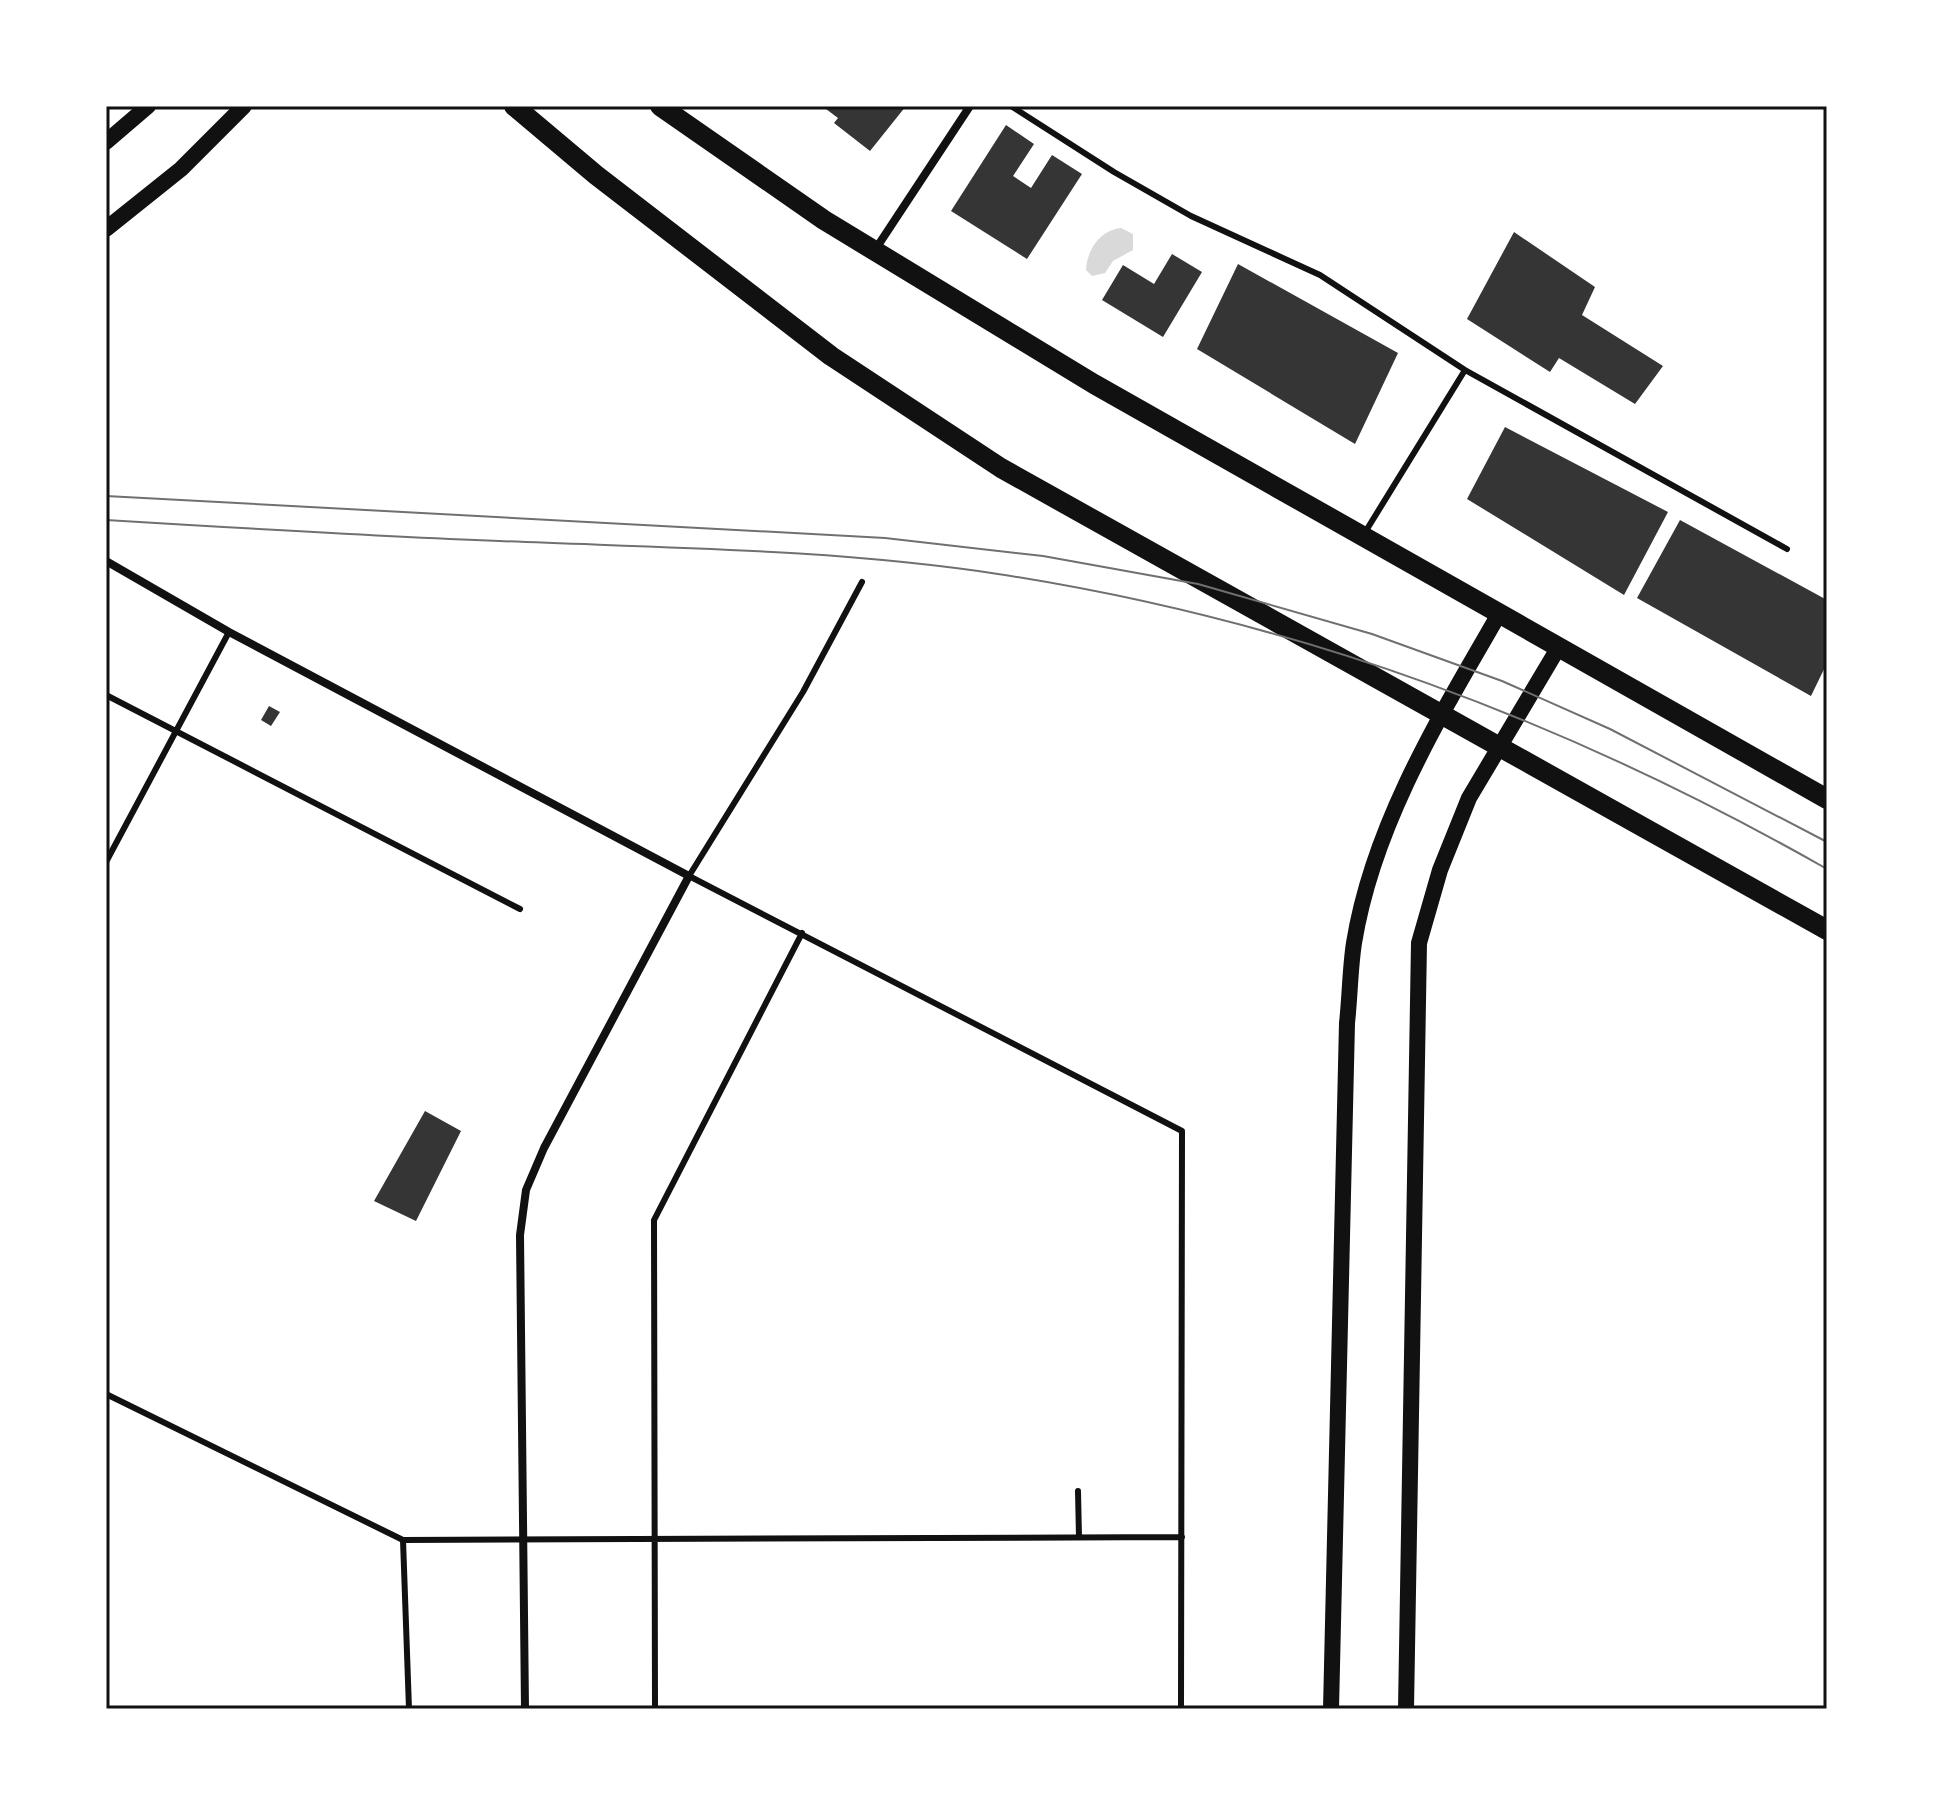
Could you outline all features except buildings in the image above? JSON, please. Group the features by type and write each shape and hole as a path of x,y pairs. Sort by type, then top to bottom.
{"main road":[{"path":"106,142 148,106"},
{"path":"106,229 181,169 244,106"},
{"path":"514,106 596,175 831,356 1001,468 1827,930"},
{"path":"660,106 718,149 875,251 1094,384 1557,650 1827,799"},
{"path":"1331,1709 1347,1023 1354,942 1377,855 1440,715 1499,614"},
{"path":"1406,1709 1419,943 1440,870 1469,798 1557,650"}],"street":[{"path":"875,251 970,106"},
{"path":"106,561 229,632 689,876 544,1148 526,1190 520,1235 525,1709"}],"lane":[{"path":"1011,106 1114,172 1191,216 1320,275 1465,370 1787,549"},
{"path":"1362,537 1465,370"},
{"path":"862,582 803,692 689,876 1182,1131 1181,1709"},
{"path":"106,862 229,632"},
{"path":"106,695 520,909"},
{"path":"655,1709 654,1220 802,933"},
{"path":"106,1394 403,1540 1182,1537"},
{"path":"1078,1491 1079,1537"},
{"path":"403,1540 409,1709"}],"shaded area":[{"path":"1121,228 1133,234 1133,250 1113,261 1105,273 1092,276 1086,270 1092,248 1101,237"}],"tram line":[{"path":"106,496 885,538 1043,556 1198,584 1372,634 1502,681 1610,729 1827,842"},
{"path":"106,520 401,537 812,554 998,574 1109,594 1323,648 1528,722 1728,815 1827,869"}]}
